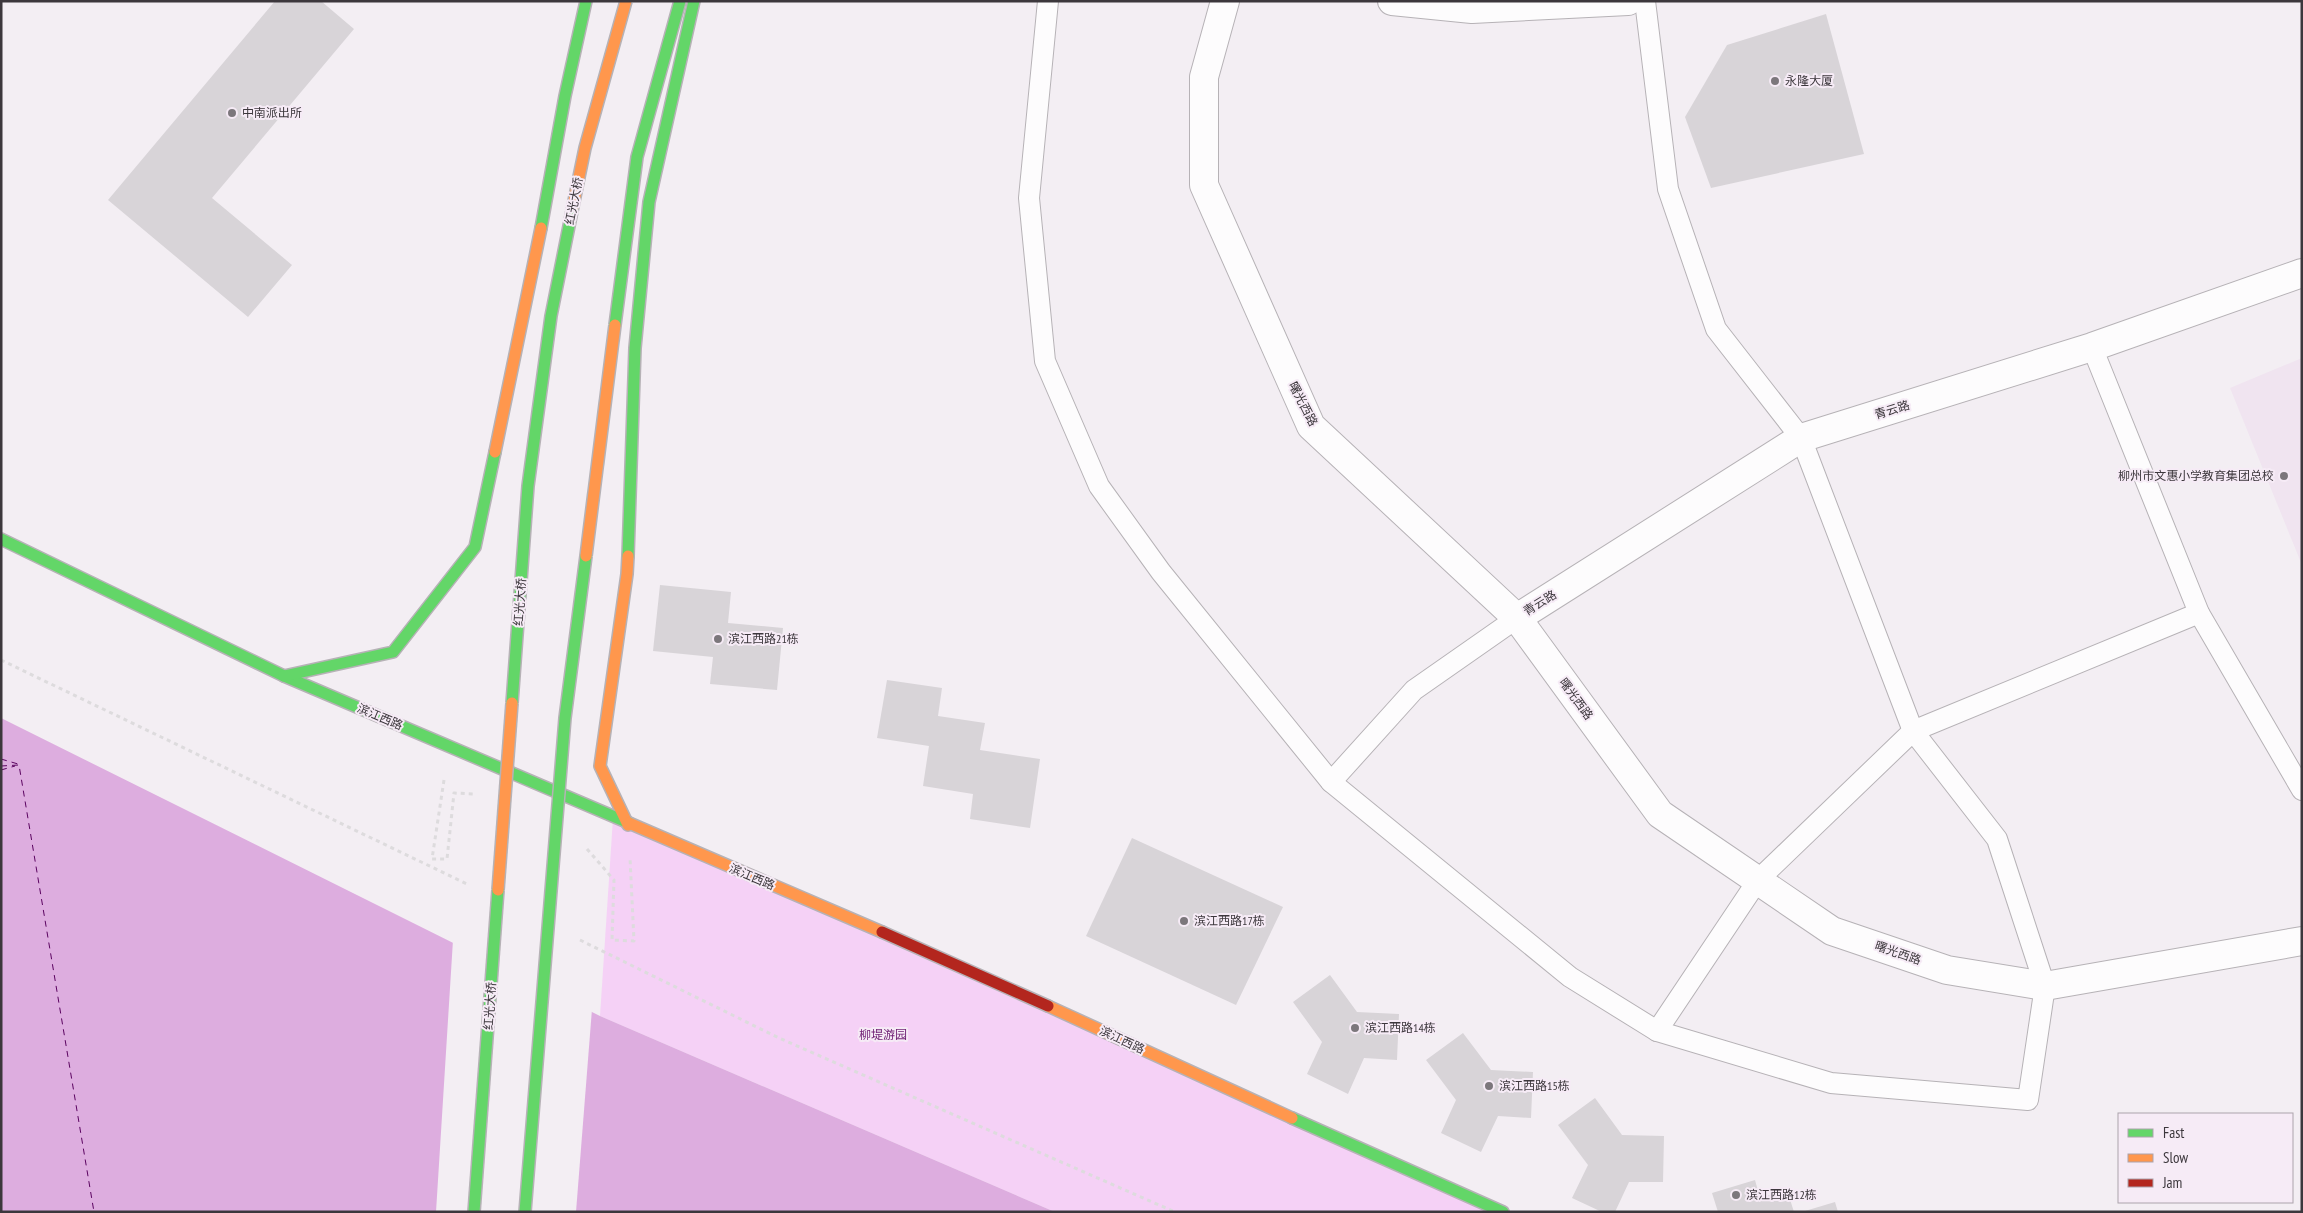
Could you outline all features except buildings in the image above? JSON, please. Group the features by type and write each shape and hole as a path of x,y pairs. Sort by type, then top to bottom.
{"street":[{"path":"284,676 393,652 475,547 527,302 564,96 586,1"},
{"name":"红光大桥","path":"474,1212 528,486 551,316 585,148 626,1"},
{"path":"525,1212 565,718 637,158 680,1"},
{"path":"628,824 600,766 627,574 635,348 649,202 694,1"},
{"name":"曙光西路","path":"1225,1 1204,77 1204,185 1311,426 1517,618 1660,814 1832,931 1947,970 2045,986 2302,941"},
{"path":"1392,1 1472,9 1628,1"},
{"name":"青云路","path":"1517,618 1801,438 2092,347 2302,273"},
{"name":"滨江西路","path":"1,539 284,676 930,952 1404,1169 1503,1212"}],"lane":[{"path":"1048,1 1029,198 1046,361 1099,486 1161,572 1331,782 1570,977 1657,1031 1831,1083 2028,1100 2045,986 1997,839 1913,731 1801,438 1716,329 1668,188 1645,1"},
{"path":"2092,347 2199,613 2302,790"},
{"path":"1657,1031 1758,880 1913,731 2199,613"},
{"path":"1331,782 1414,690 1517,618"}],"path":[{"path":"1,660 471,886"},
{"path":"448,747 432,859 447,858 454,793 505,796"},
{"path":"556,815 614,880 612,940 634,941 628,824"},
{"path":"577,938 779,1038 1175,1212"}],"shaded area":[{"name":"柳州市文惠小学教育集团总校","path":"2302,358 2302,565 2230,388"},
{"path":"1,718 600,1016 1055,1212 1,1212"}],"green space":[{"name":"柳堤游园","path":"613,818 1503,1212 1055,1212 600,1016"}],"pier":[{"path":"453,940 592,1009 576,1212 436,1212"}],"ferry route":[{"path":"1,759 18,764"},
{"path":"1,766 19,765 94,1212"},
{"path":"1,770 15,766"}],"traffic: fast":[{"path":"541,228 565,96 586,1"},
{"path":"615,325 637,157 680,1"},
{"path":"628,556 635,348 649,202 694,1"},
{"path":"512,703 528,486 551,316 573,206"},
{"path":"284,676 393,652 475,547 495,452"},
{"path":"1,539 284,676 629,823"},
{"path":"525,1212 565,718 586,556"},
{"path":"474,1212 498,890"},
{"path":"1292,1118 1503,1212"}],"traffic: slow":[{"path":"573,206 585,148 626,1"},
{"path":"495,452 541,228"},
{"path":"586,556 615,325"},
{"path":"628,556 600,766 628,825"},
{"path":"498,890 512,703"},
{"path":"629,823 882,932"},
{"path":"1048,1006 1292,1118"}],"traffic: jam":[{"path":"882,932 1048,1006"}],"place":[{"name":"永隆大厦","path":"1775,81"},
{"name":"中南派出所","path":"232,113"},
{"name":"柳州市文惠小学教育集团总校","path":"2284,476"},
{"name":"滨江西路21栋","path":"718,639"},
{"name":"滨江西路17栋","path":"1184,921"},
{"name":"滨江西路14栋","path":"1355,1028"},
{"name":"滨江西路15栋","path":"1489,1086"},
{"name":"滨江西路12栋","path":"1736,1195"}]}
